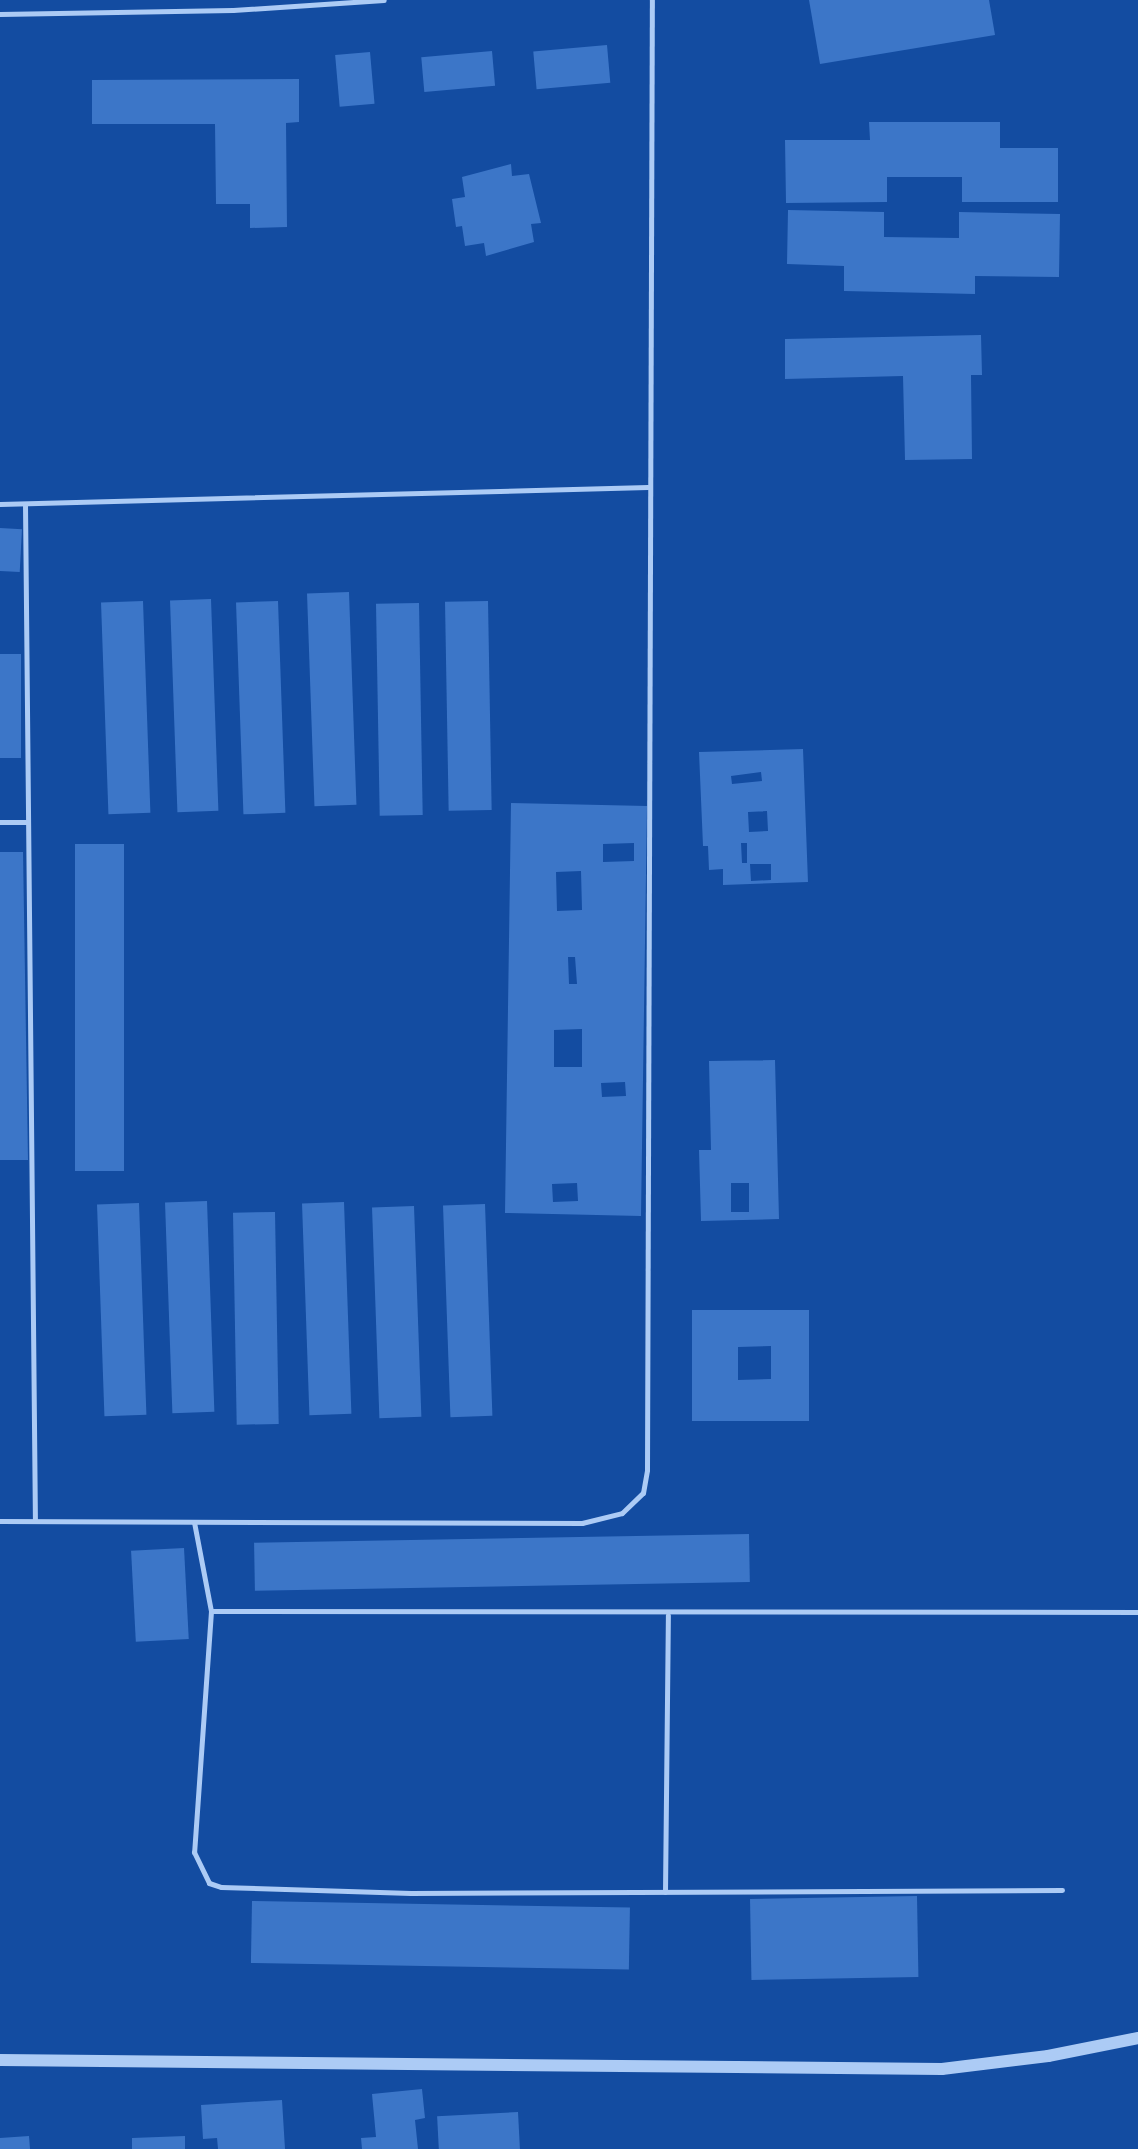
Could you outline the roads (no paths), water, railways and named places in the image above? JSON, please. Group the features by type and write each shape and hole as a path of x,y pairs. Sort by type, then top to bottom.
{"street":[{"path":"0,2060 942,2069 1048,2056 1138,2038"}],"lane":[{"path":"0,14 233,10 384,0"},
{"path":"0,1521 582,1523 622,1513 643,1493 647,1470 648,487 652,0"},
{"path":"0,504 648,487"},
{"path":"25,504 26,822 35,1521"},
{"path":"0,822 26,822"},
{"path":"194,1522 211,1611 194,1852 209,1883 221,1887 411,1893 1062,1890"},
{"path":"211,1611 668,1615 1138,1612"},
{"path":"665,1892 668,1615"}]}
